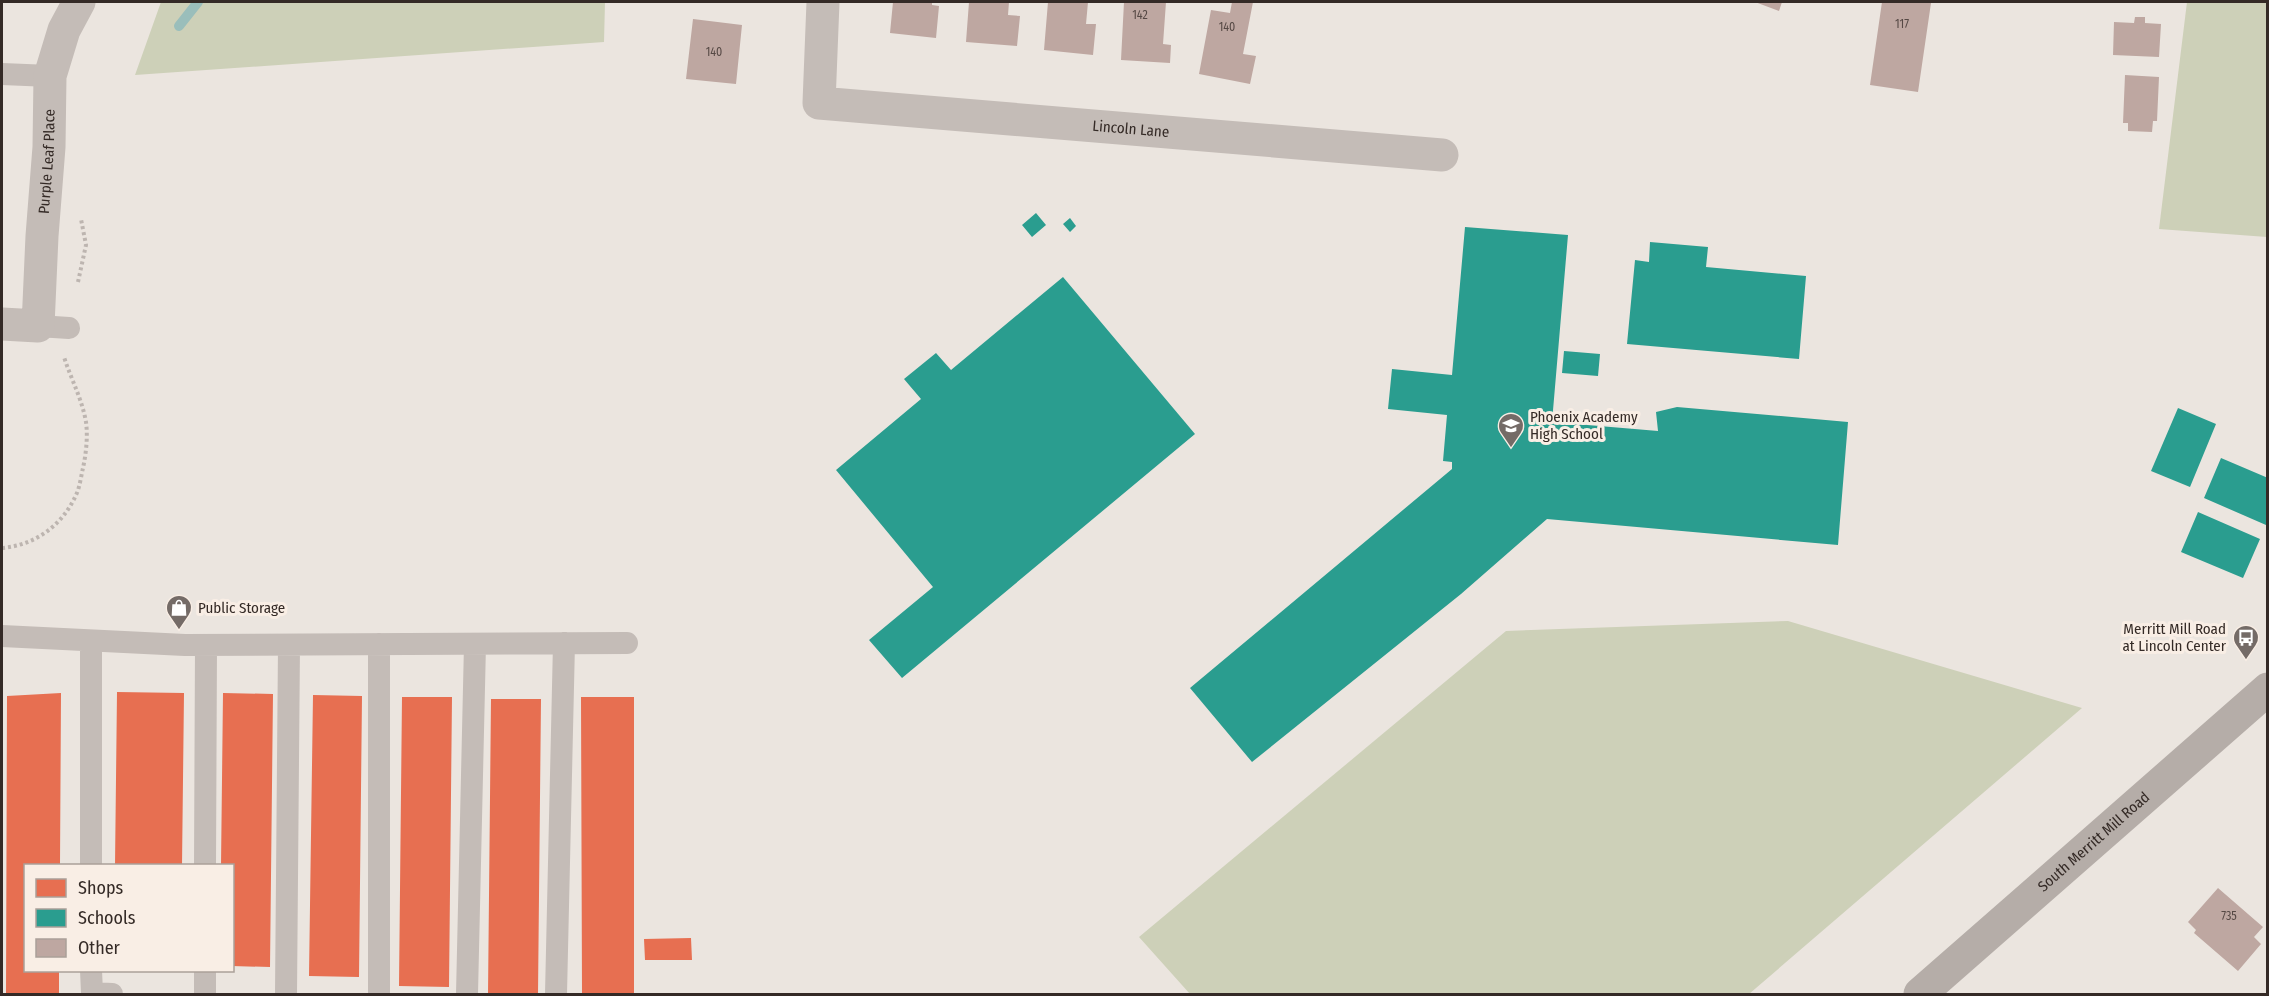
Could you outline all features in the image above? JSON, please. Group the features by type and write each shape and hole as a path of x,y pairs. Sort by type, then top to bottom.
{"street":[{"name":"Purple Leaf Place","path":"53,327 42,236 49,147 50,76 64,30 79,2"},
{"name":"Lincoln Lane","path":"823,2 819,103 1442,154"},
{"path":"2,324 53,327"},
{"name":"South Merritt Mill Road","path":"1920,994 2268,689"}],"lane":[{"path":"2,74 50,76"},
{"path":"2,636 206,646 627,643"},
{"path":"91,641 91,864"},
{"path":"556,994 564,643"},
{"path":"379,644 379,994"},
{"path":"467,994 475,644"},
{"path":"286,994 289,645"},
{"path":"205,864 206,646"},
{"path":"92,972 98,994"},
{"path":"205,972 205,994"}],"path":[{"path":"2,548 18,546 38,539 59,521 76,494 86,454 86,424 78,393 53,327 86,245 80,215"}],"green space":[{"path":"161,2 605,2 604,42 135,75"},
{"path":"2187,2 2267,2 2267,237 2159,229"},
{"path":"1788,621 2082,708 1749,994 1190,994 1139,937 1506,631"}],"building: Shops":[{"path":"117,692 184,693 182,864 115,864"},
{"path":"61,693 60,864 24,864 24,972 59,972 59,994 6,994 7,696"},
{"path":"223,693 273,694 270,967 234,966 234,864 221,864"},
{"path":"313,695 362,696 359,977 309,976"},
{"path":"402,697 452,697 449,987 399,986"},
{"path":"581,697 634,697 634,994 582,994"},
{"path":"491,699 541,699 538,994 488,994"},
{"path":"691,938 692,960 645,960 644,939"}],"building: Schools":[{"path":"1036,213 1046,225 1032,237 1022,225"},
{"path":"1070,218 1076,226 1070,232 1063,224"},
{"path":"1465,227 1568,235 1552,422 1658,431 1656,412 1677,407 1848,422 1838,545 1547,519 1461,594 1252,762 1190,688 1452,469 1452,462 1443,461 1447,415 1388,409 1392,369 1452,375"},
{"path":"1650,242 1708,247 1706,267 1806,276 1799,359 1627,344 1635,260 1649,262"},
{"path":"1063,277 1195,434 902,678 869,640 933,587 836,470 921,399 904,379 936,353 951,370"},
{"path":"1564,351 1600,354 1598,376 1562,373"},
{"path":"2178,408 2216,424 2190,487 2151,471"},
{"path":"2221,458 2268,478 2266,525 2204,498"},
{"path":"2198,512 2260,539 2243,578 2181,552"}],"building: Other":[{"path":"893,2 932,2 932,5 939,6 936,38 890,33"},
{"path":"969,2 1009,2 1008,15 1020,16 1017,46 966,42"},
{"path":"1048,2 1088,2 1086,24 1096,24 1093,55 1044,50"},
{"path":"1124,2 1166,2 1163,44 1171,45 1170,63 1121,60"},
{"path":"1232,2 1253,2 1243,54 1256,56 1250,84 1199,74 1211,10 1230,13"},
{"path":"1755,2 1782,2 1779,11"},
{"path":"1882,2 1931,3 1918,92 1870,85"},
{"path":"2135,17 2145,17 2145,23 2161,24 2159,57 2113,55 2114,22 2134,23"},
{"path":"693,19 742,25 736,84 686,79"},
{"path":"2125,75 2159,77 2157,121 2153,121 2152,132 2128,131 2128,123 2123,123"},
{"path":"2218,888 2263,927 2254,937 2261,944 2238,971 2194,933 2196,930 2188,922"}],"waterway":[{"path":"179,26 198,2"}],"place":[{"name":"Phoenix Academy High School","path":"1511,449"},
{"name":"Public Storage","path":"179,631"},
{"name":"Merritt Mill Road at Lincoln Center","path":"2246,661"}]}
